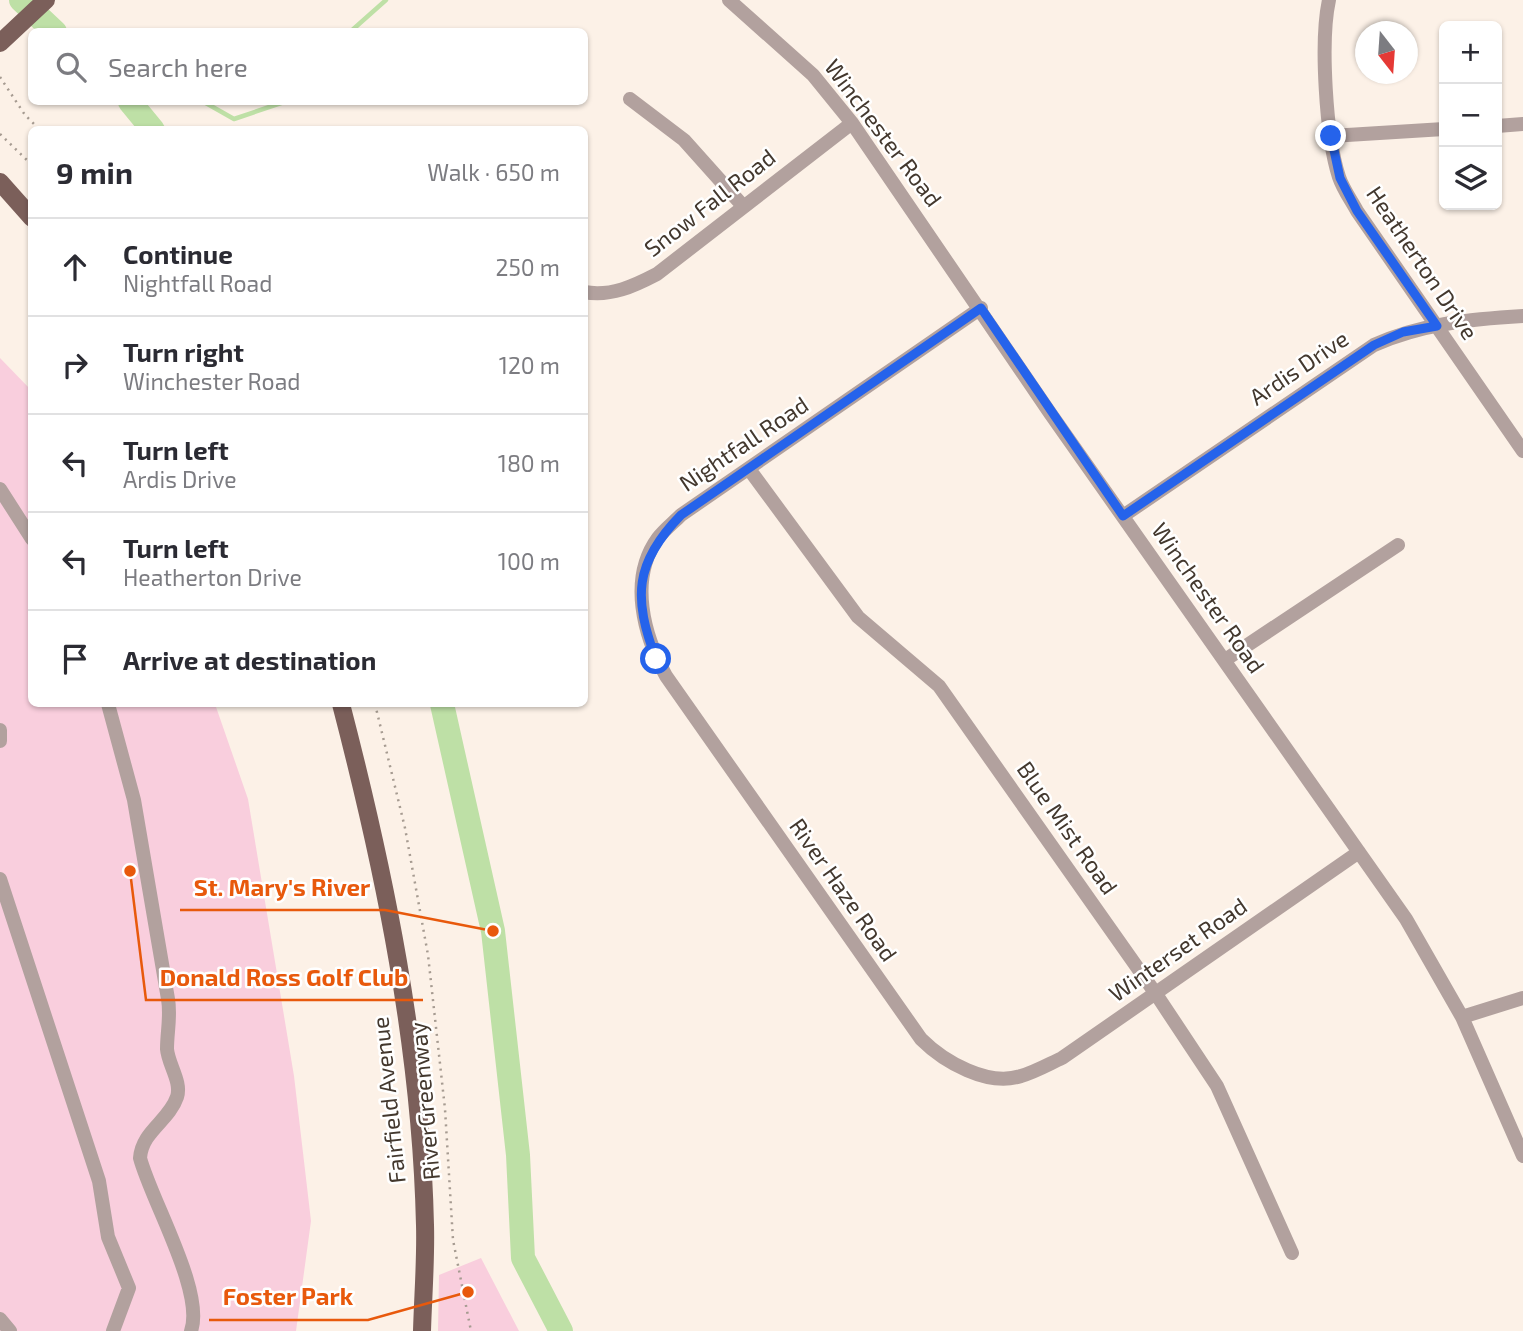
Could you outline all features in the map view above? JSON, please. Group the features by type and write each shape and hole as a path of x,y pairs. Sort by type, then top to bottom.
{"main road":[{"path":"0,43 46,0"},
{"path":"0,182 28,214"},
{"name":"Fairfield Avenue","path":"342,707 384,884 403,1001 417,1111 425,1225 422,1331"}],"street":[{"name":"Winchester Road","path":"729,0 806,68 852,123 1406,919 1462,1017 1523,1156"},
{"name":"Heatherton Drive","path":"1329,0 1324,20 1331,136 1340,178 1357,211 1523,450"},
{"path":"630,99 684,140 743,206"},
{"name":"Snow Fall Road","path":"588,292 615,292 632,287 657,274 852,123"},
{"path":"1502,126 1523,124"},
{"path":"1331,136 1439,129"},
{"name":"Nightfall Road","path":"666,676 646,633 641,595 645,564 658,538 681,515 981,308"},
{"name":"Ardis Drive","path":"1123,516 1374,345 1403,332 1461,319 1523,316"},
{"name":"Blue Mist Road","path":"749,469 858,617 939,686 1156,994 1217,1086 1292,1253"},
{"path":"0,489 28,533"},
{"path":"1225,660 1398,545"},
{"name":"River Haze Road","path":"666,676 921,1040 939,1057 979,1075 1019,1077"},
{"path":"109,707 134,800 171,1017 167,1048 178,1087 177,1097 147,1136 140,1158 183,1266 194,1318 191,1331"},
{"path":"0,730 0,741"},
{"name":"Winterset Road","path":"1019,1077 1062,1058 1359,852"},
{"path":"0,879 99,1181 108,1237 129,1288 113,1331"},
{"path":"1462,1017 1523,998"},
{"path":"0,1319 10,1331"}],"path":[{"path":"0,77 25,115 36,126"},
{"path":"0,134 28,161"},
{"name":"RiverGreenway","path":"376,707 405,828 428,955 445,1109 453,1240 471,1331"}],"shaded area":[{"path":"0,358 28,387 28,707 216,707 248,799 294,1076 311,1221 296,1331 0,1331"},
{"path":"481,1258 519,1331 438,1331 439,1275"}],"waterway":[{"path":"21,0 51,28"},
{"path":"354,28 386,0"},
{"path":"132,105 150,126"},
{"path":"209,105 234,119 275,105"},
{"path":"443,707 493,931 518,1155 523,1258 561,1331"}],"place":[{"name":"Donald Ross Golf Club","path":"130,871"},
{"name":"St. Mary's River","path":"493,931"},
{"name":"Foster Park","path":"468,1292"}],"route":[{"path":"656,659 646,633 641,595 645,564 658,538 681,515 981,308 1050,413 1123,516 1374,345 1403,332 1437,326 1357,211 1340,178 1331,136"}]}
